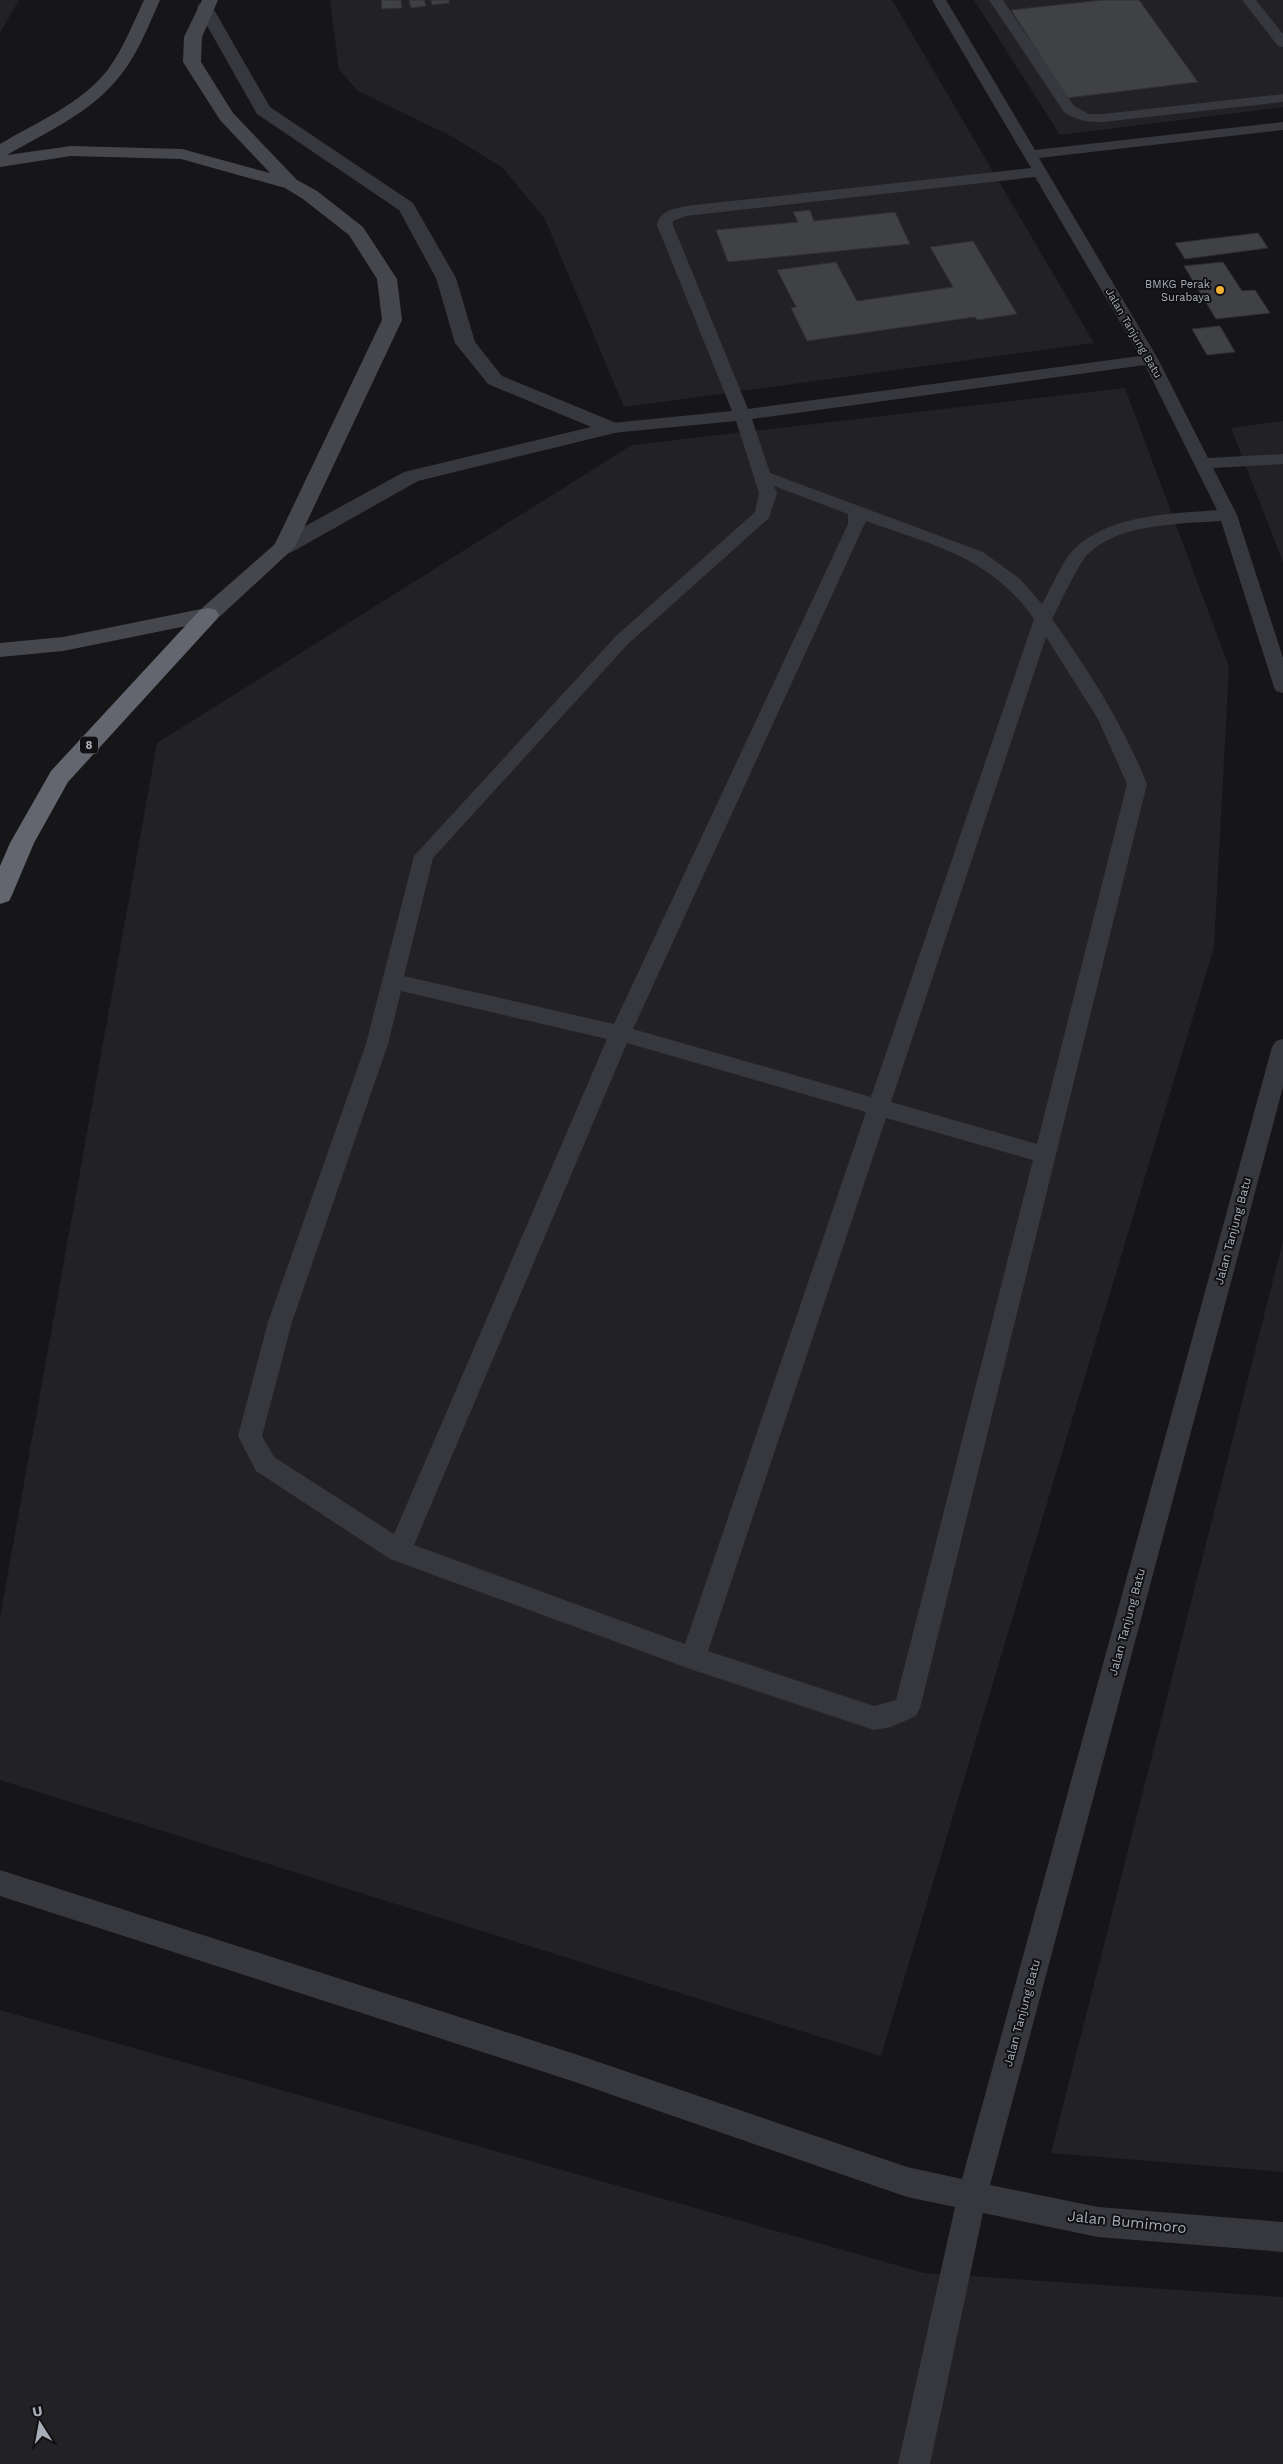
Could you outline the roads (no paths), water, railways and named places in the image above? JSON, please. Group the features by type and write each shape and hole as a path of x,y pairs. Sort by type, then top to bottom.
{"highway":[{"name":"8","path":"0,895 22,843 59,777 208,615"}],"main road":[{"path":"0,152 87,98 107,81 122,61 152,0"},
{"path":"208,4 193,37 192,62 226,116 291,184"},
{"path":"0,162 71,152 182,154 291,184 310,195 356,231 387,279 392,320 284,547 208,615 63,644 0,650"}],"street":[{"path":"208,4 263,110 406,207 446,278 465,343 495,380 612,428"},
{"path":"284,547 411,476 612,428"}],"lane":[{"name":"Jalan Tanjung Batu","path":"939,0 1150,360 1202,462 1228,514 1274,626 1283,687"},
{"path":"996,0 1069,110 1076,114 1103,118 1283,98"},
{"path":"1249,0 1283,43"},
{"path":"1029,155 1283,126"},
{"path":"763,476 977,556 1007,574 1028,596 1076,665 1119,740 1137,784 1043,1154 907,1708 891,1715 874,1718 693,1658 399,1551 265,1464 250,1436 280,1322 377,1044 424,856 622,640 763,514 768,493 763,476 742,415 665,225 666,219 672,214 686,211 1039,172"},
{"path":"612,428 742,415 1150,360"},
{"path":"1202,462 1283,459"},
{"path":"399,1551 644,978 857,524 857,512"},
{"path":"693,1658 877,1106 1043,619 1080,552 1113,530 1165,520 1228,514"},
{"path":"392,981 621,1034 1043,1154"},
{"name":"Jalan Tanjung Batu","path":"914,2464 972,2197 1283,1047"},
{"name":"Jalan Bumimoro","path":"0,1883 575,2068 907,2182 1098,2222 1283,2237"}],"place":[{"name":"BMKG Perak Surabaya","path":"1220,290"}]}
